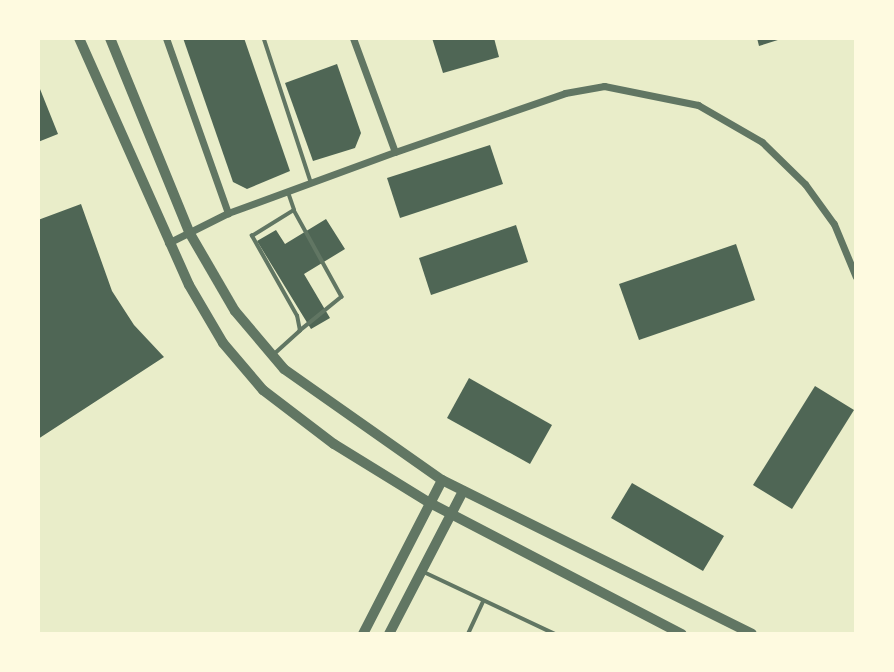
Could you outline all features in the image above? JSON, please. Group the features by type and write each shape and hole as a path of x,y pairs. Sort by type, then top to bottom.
{"street":[{"path":"79,38 167,244 223,343 263,390 334,444 430,503 682,634"},
{"path":"110,38 189,232 235,311 271,356 370,433 442,480 752,634"},
{"path":"166,38 228,213"},
{"path":"353,38 395,152"},
{"path":"167,244 228,213 395,152 565,93 604,86 698,105 762,142 805,184 834,224 856,277"},
{"path":"363,634 442,480"},
{"path":"389,634 463,491"}],"lane":[{"path":"264,38 312,184"},
{"path":"271,356 342,297 294,210 288,193"},
{"path":"294,210 252,236 297,316 300,331"},
{"path":"422,571 555,634"},
{"path":"468,634 483,602"}],"building":[{"path":"183,38 244,38 290,171 247,189 233,182"},
{"path":"432,38 494,38 499,57 443,73"},
{"path":"757,38 781,38 781,39 759,46"},
{"path":"337,64 361,133 355,148 313,161 285,83"},
{"path":"38,84 58,134 38,142"},
{"path":"490,145 503,184 400,218 387,178"},
{"path":"81,204 112,291 134,325 164,357 38,439 38,220"},
{"path":"326,219 345,249 304,274 330,318 311,329 257,241 276,230 285,244"},
{"path":"516,225 528,262 431,295 419,258"},
{"path":"736,244 755,300 639,340 619,284"},
{"path":"469,378 552,425 530,464 447,418"},
{"path":"815,386 854,410 792,509 753,485"},
{"path":"632,483 724,536 703,571 611,518"}]}
